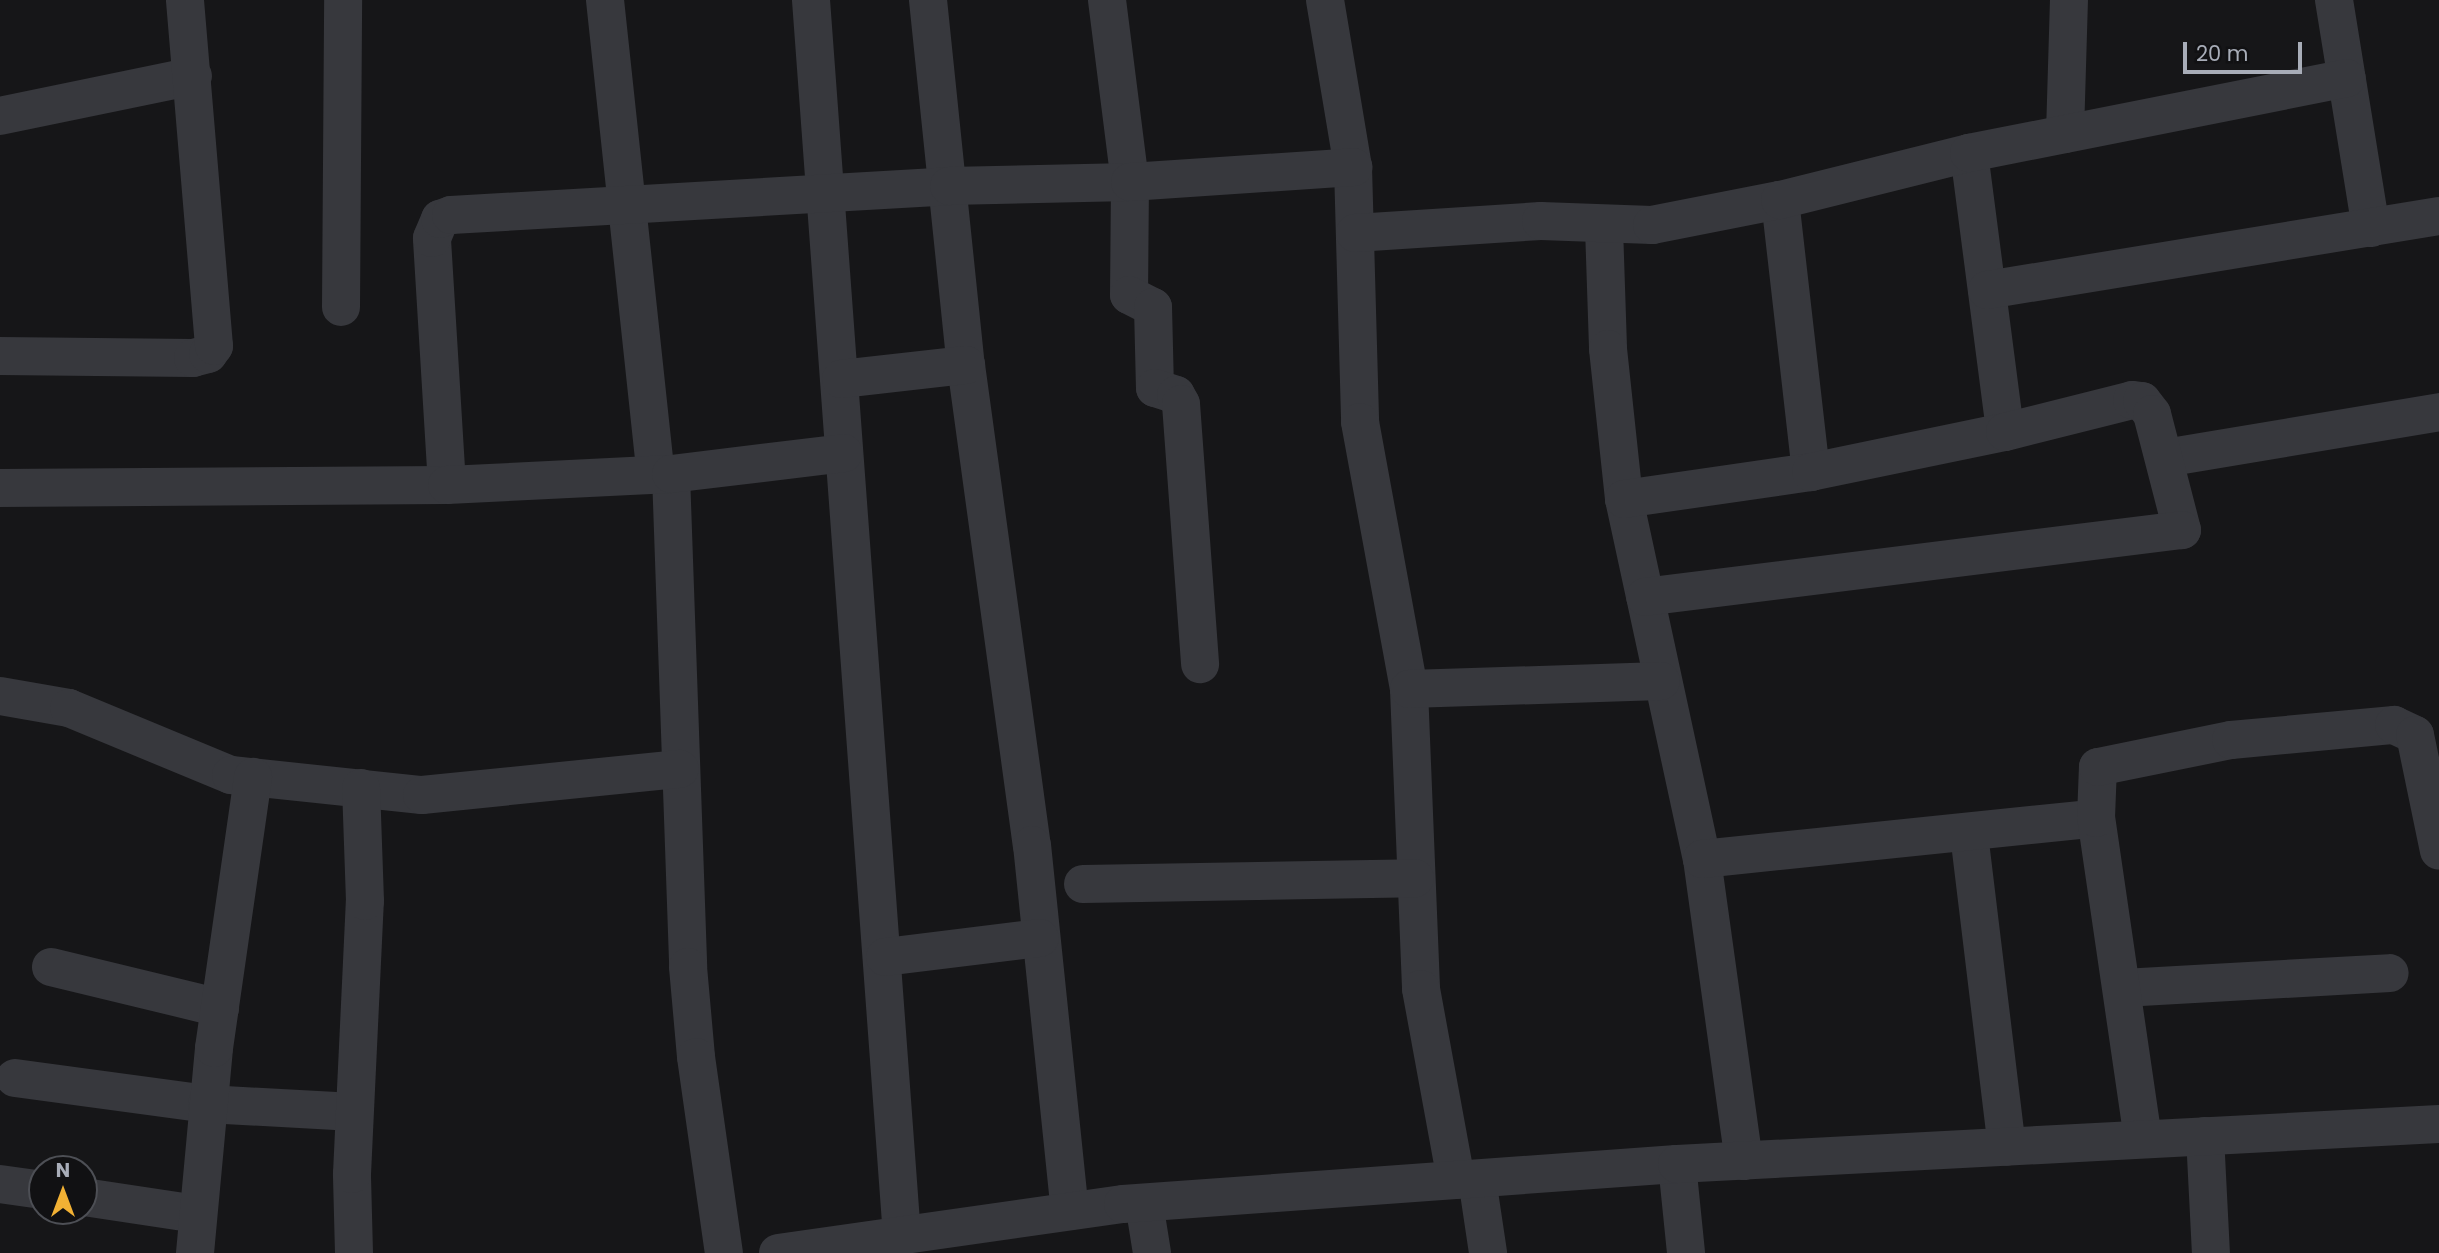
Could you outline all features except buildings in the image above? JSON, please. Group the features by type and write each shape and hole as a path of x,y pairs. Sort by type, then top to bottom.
{"street":[{"path":"0,356 193,358 208,354 214,346 185,0"},
{"path":"341,307 344,0"},
{"path":"605,0 664,474 696,1057 724,1253"},
{"path":"811,0 884,957 902,1235"},
{"path":"928,0 966,365 1032,845 1070,1211"},
{"path":"1107,0 1130,182 1129,295 1153,307 1155,388 1176,395 1181,404 1200,664"},
{"path":"1325,0 1353,167 1360,422 1409,688 1421,989 1467,1180 1488,1253"},
{"path":"2065,134 2069,0"},
{"path":"2334,0 2371,229"},
{"path":"0,116 193,76"},
{"path":"1355,233 1541,221 1604,226 1652,225 1780,200 1969,153 2347,78"},
{"path":"1969,153 2005,432"},
{"path":"447,485 434,227 451,215 949,186 1130,182 1353,167"},
{"path":"1780,200 1811,472"},
{"path":"1987,290 2439,216"},
{"path":"1604,226 1608,349 1624,499 1661,681 1702,859 1744,1161"},
{"path":"841,379 966,365"},
{"path":"1624,499 1811,472 2142,401 2152,414 2182,530 1645,597"},
{"path":"2165,458 2439,412"},
{"path":"0,488 447,485 664,474 844,453"},
{"path":"1409,688 1661,681"},
{"path":"0,696 69,708 231,775 422,795 680,769"},
{"path":"2143,1139 2096,818 2095,779 2104,763 2231,740 2394,725 2415,735 2439,851"},
{"path":"195,1253 207,1104 253,777"},
{"path":"354,1253 354,1112 363,968 361,788"},
{"path":"1702,859 1969,834 2096,818"},
{"path":"1969,834 2007,1147"},
{"path":"1083,884 1415,878"},
{"path":"884,957 1040,938"},
{"path":"51,967 220,1008"},
{"path":"2123,988 2390,973"},
{"path":"15,1078 207,1104 354,1112"},
{"path":"778,1253 1144,1203 1676,1164 2439,1124"},
{"path":"2206,1136 2211,1253"},
{"path":"1676,1164 1686,1253"},
{"path":"0,1184 28,1188"},
{"path":"98,1199 197,1214"},
{"path":"1144,1203 1152,1253"}]}
